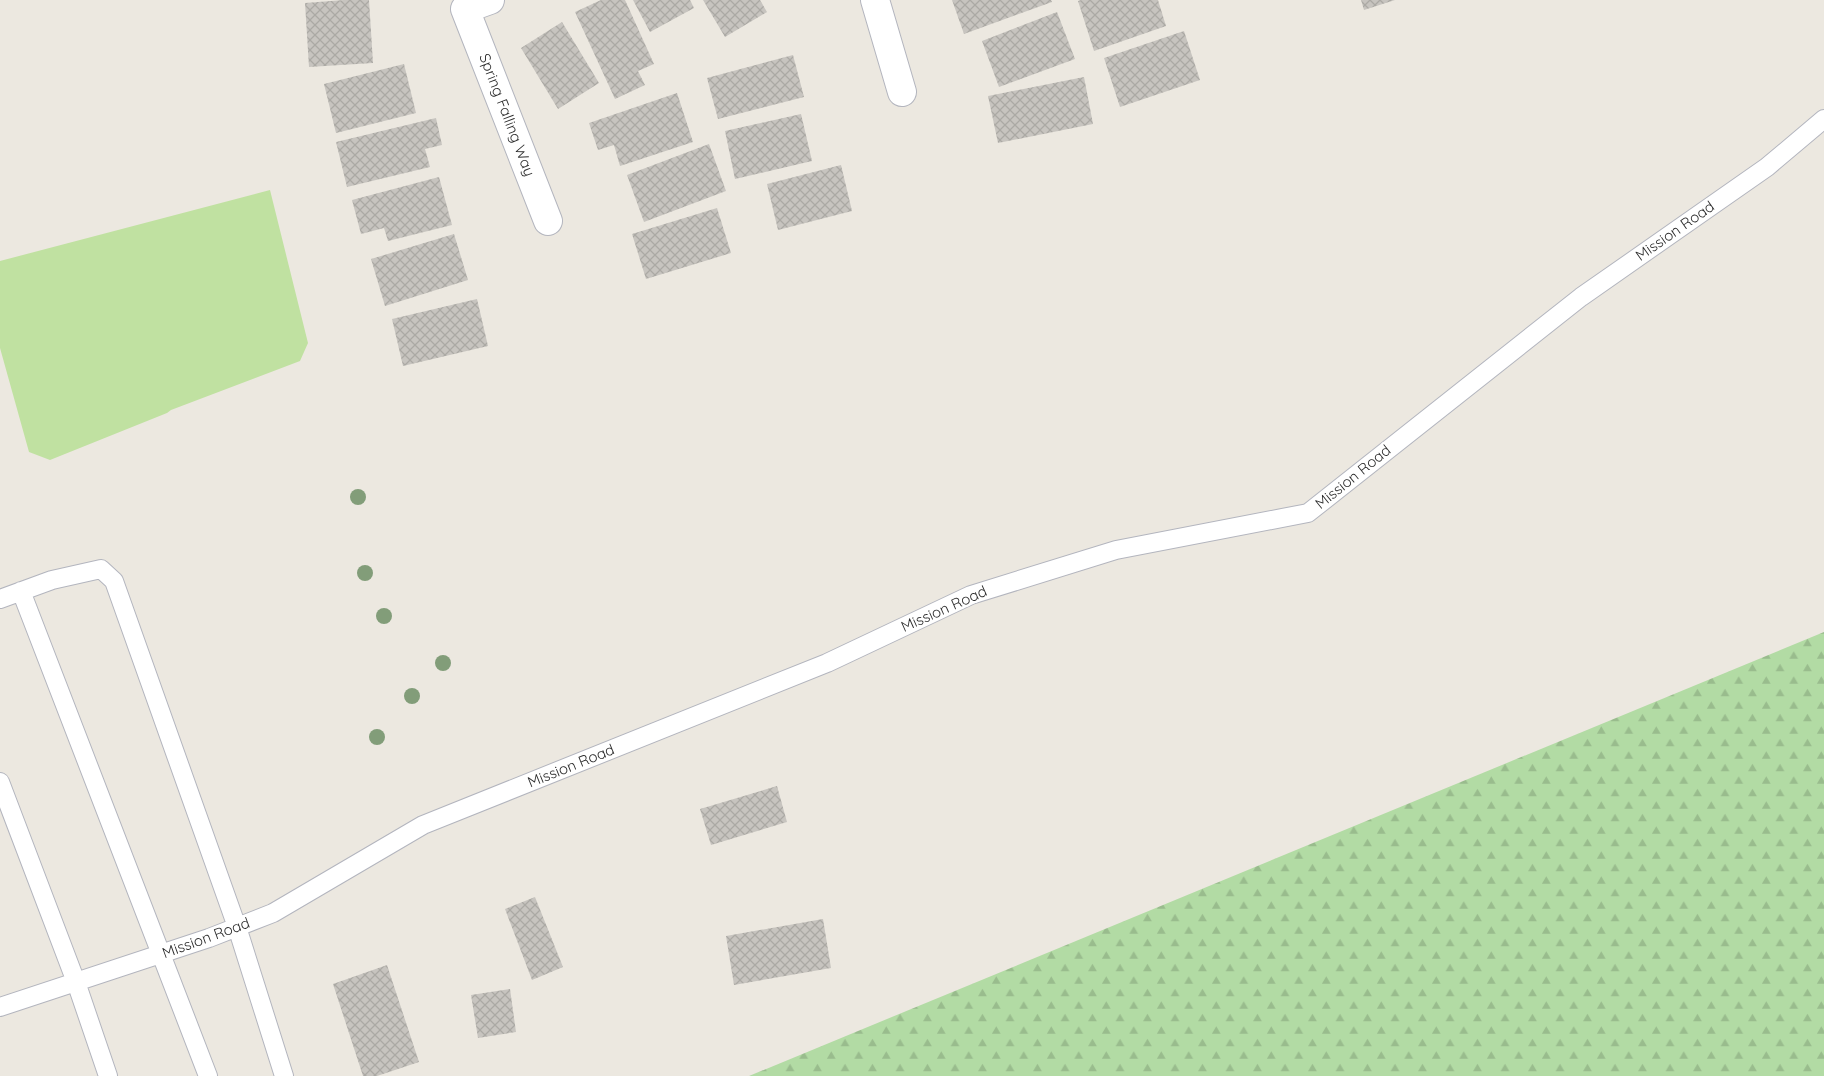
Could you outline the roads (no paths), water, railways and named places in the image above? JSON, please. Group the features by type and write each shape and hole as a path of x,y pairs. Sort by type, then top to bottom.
{"street":[{"path":"875,0 902,92"},
{"name":"Spring Falling Way","path":"478,4 548,221"}],"lane":[{"name":"Mission Road","path":"0,1007 160,954 273,913 422,825 827,663 971,595 1116,550 1308,514 1581,297 1767,167 1824,118"},
{"path":"0,599 52,580 101,569 114,581 237,927 284,1076"},
{"path":"21,591 208,1076"},
{"path":"0,782 76,982 108,1076"}]}
